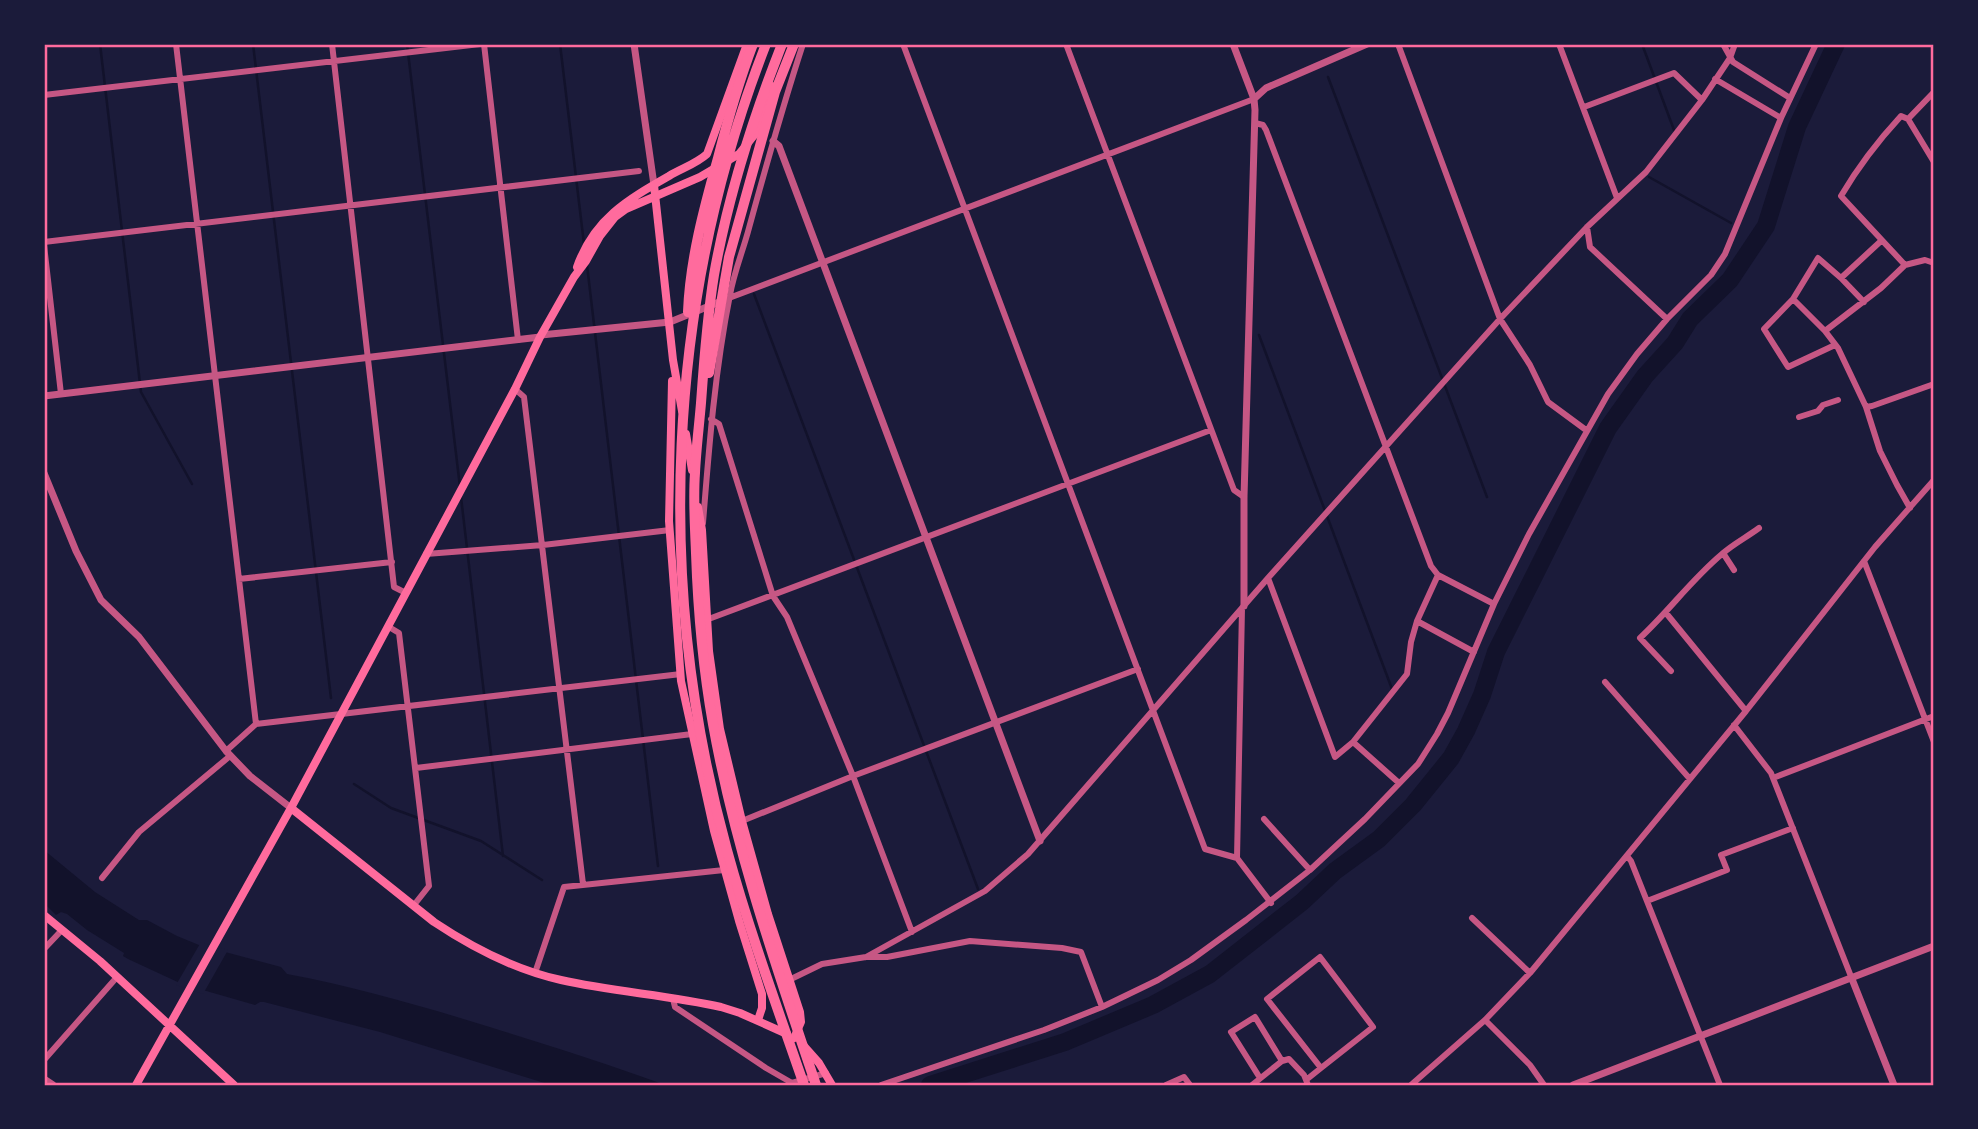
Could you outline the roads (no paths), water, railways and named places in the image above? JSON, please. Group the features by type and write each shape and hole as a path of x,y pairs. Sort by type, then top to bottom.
{"highway":[{"path":"686,371 700,273 715,201 736,125 766,44"},
{"path":"785,44 766,85 737,180 708,315 695,475 697,594 713,725 741,849 771,952 816,1085"},
{"path":"695,475 703,445 708,381 729,257 775,92 794,44"},
{"path":"746,45 698,235 690,283 681,443 683,595 697,712 727,849 760,958 804,1085"}],"main road":[{"path":"136,1085 291,808 574,277 615,217 626,209 700,177 739,154 756,133 785,44"},
{"path":"574,277 595,230 611,212 654,185 699,162 707,153 746,45"},
{"path":"654,185 673,360 702,530 706,620 720,729 768,914 801,1018 794,1038"},
{"path":"673,360 670,530 681,674 724,870 763,1001 758,1020"},
{"path":"291,808 456,937 490,955 535,973 570,982 721,1007 758,1020 794,1038 808,1049 832,1085"},
{"path":"739,921 768,914"},
{"path":"44,915 100,961 234,1085"},
{"path":"747,949 785,1015 794,1038"}],"street":[{"path":"176,44 256,724"},
{"path":"332,44 394,587 406,593"},
{"path":"44,95 482,44 518,340"},
{"path":"634,44 654,185"},
{"path":"702,530 711,419 729,298 803,44"},
{"path":"903,44 1205,849 1237,858 1270,902"},
{"path":"1066,44 1234,490 1244,497"},
{"path":"1233,44 1254,99 1255,124 1237,858"},
{"path":"44,396 670,322 1254,99 1266,88 1367,44"},
{"path":"1398,44 1500,319 1530,365 1548,402 1586,430"},
{"path":"1559,44 1618,198"},
{"path":"1723,44 1733,62 1790,98"},
{"path":"866,957 985,891 1028,854 1268,578 1500,319 1587,227 1646,172 1702,100 1730,58 1735,44"},
{"path":"881,1085 1044,1030 1148,986 1191,960 1310,870 1418,764 1437,734 1494,604 1529,534 1586,430 1620,375 1667,319 1711,275 1725,254 1781,118 1816,44"},
{"path":"1584,107 1674,73 1702,100"},
{"path":"1715,79 1781,118"},
{"path":"1908,119 1934,92"},
{"path":"1905,265 1840,196 1857,170 1901,116 1908,119 1934,162"},
{"path":"1255,124 1264,125 1266,130 1431,566 1438,575 1494,604"},
{"path":"773,141 779,146 1040,841"},
{"path":"1925,146 1934,141"},
{"path":"61,394 44,244 197,223 639,171"},
{"path":"1587,227 1590,247 1667,319"},
{"path":"1841,278 1881,241"},
{"path":"1835,345 1788,367 1764,329 1793,299 1818,258 1864,302"},
{"path":"1825,331 1881,288 1905,265 1925,260 1934,263"},
{"path":"1793,299 1838,348 1866,407 1880,451 1910,508"},
{"path":"1866,407 1934,384"},
{"path":"515,389 524,397 583,884"},
{"path":"1799,417 1838,400"},
{"path":"711,419 719,424 773,596 787,617 853,776 912,932"},
{"path":"706,620 1211,430"},
{"path":"44,473 76,551 101,600 139,637 228,754 250,776 291,808"},
{"path":"1411,1085 1485,1020 1530,973 1746,711 1864,561 1934,480"},
{"path":"1671,671 1640,638 1723,553 1759,528"},
{"path":"426,554 543,545 670,530"},
{"path":"1723,553 1734,569"},
{"path":"1864,561 1934,742"},
{"path":"239,579 392,562"},
{"path":"1268,578 1335,757 1353,743 1407,674 1417,621 1438,575"},
{"path":"1666,613 1746,711"},
{"path":"1417,621 1475,652"},
{"path":"389,627 399,633 429,886 414,905"},
{"path":"742,821 1138,668"},
{"path":"102,878 139,832 228,754 256,724 681,674"},
{"path":"1605,682 1690,779"},
{"path":"1773,778 1934,716"},
{"path":"1734,725 1773,778 1894,1085"},
{"path":"416,768 720,729"},
{"path":"1353,743 1399,783"},
{"path":"1264,819 1310,870"},
{"path":"1647,901 1727,870 1721,855 1793,828"},
{"path":"1627,856 1720,1085"},
{"path":"535,973 564,887 724,870"},
{"path":"1472,918 1530,973"},
{"path":"44,949 61,931"},
{"path":"789,980 822,964 866,957 887,957 970,941 1062,947 1081,952 1102,1007"},
{"path":"1573,1085 1934,946"},
{"path":"1252,1085 1282,1061 1289,1059 1304,1075 1307,1083 1321,1068 1373,1027 1320,957 1267,999 1321,1068"},
{"path":"44,1060 117,977"},
{"path":"674,999 674,1007 792,1083 825,1073"},
{"path":"1260,1078 1231,1032 1255,1017 1282,1061"},
{"path":"1485,1020 1530,1065 1544,1085"},
{"path":"1166,1085 1184,1077 1190,1085"},
{"path":"44,1079 53,1085"}],"waterway":[{"path":"100,44 141,392 192,484"},
{"path":"253,44 331,698"},
{"path":"407,44 460,487"},
{"path":"560,44 584,244"},
{"path":"1642,44 1674,130"},
{"path":"930,1085 1065,1042 1153,1005 1210,974 1302,902 1335,871 1379,839 1413,805 1451,758 1466,731 1482,695 1496,652 1608,428 1645,376 1675,343 1690,319 1730,280 1766,226 1797,127 1836,44"},
{"path":"1328,77 1487,497"},
{"path":"1649,177 1731,223"},
{"path":"587,265 658,866"},
{"path":"754,294 978,889"},
{"path":"1259,335 1392,689"},
{"path":"461,497 503,856"},
{"path":"354,784 391,808 481,841 542,880"}]}
